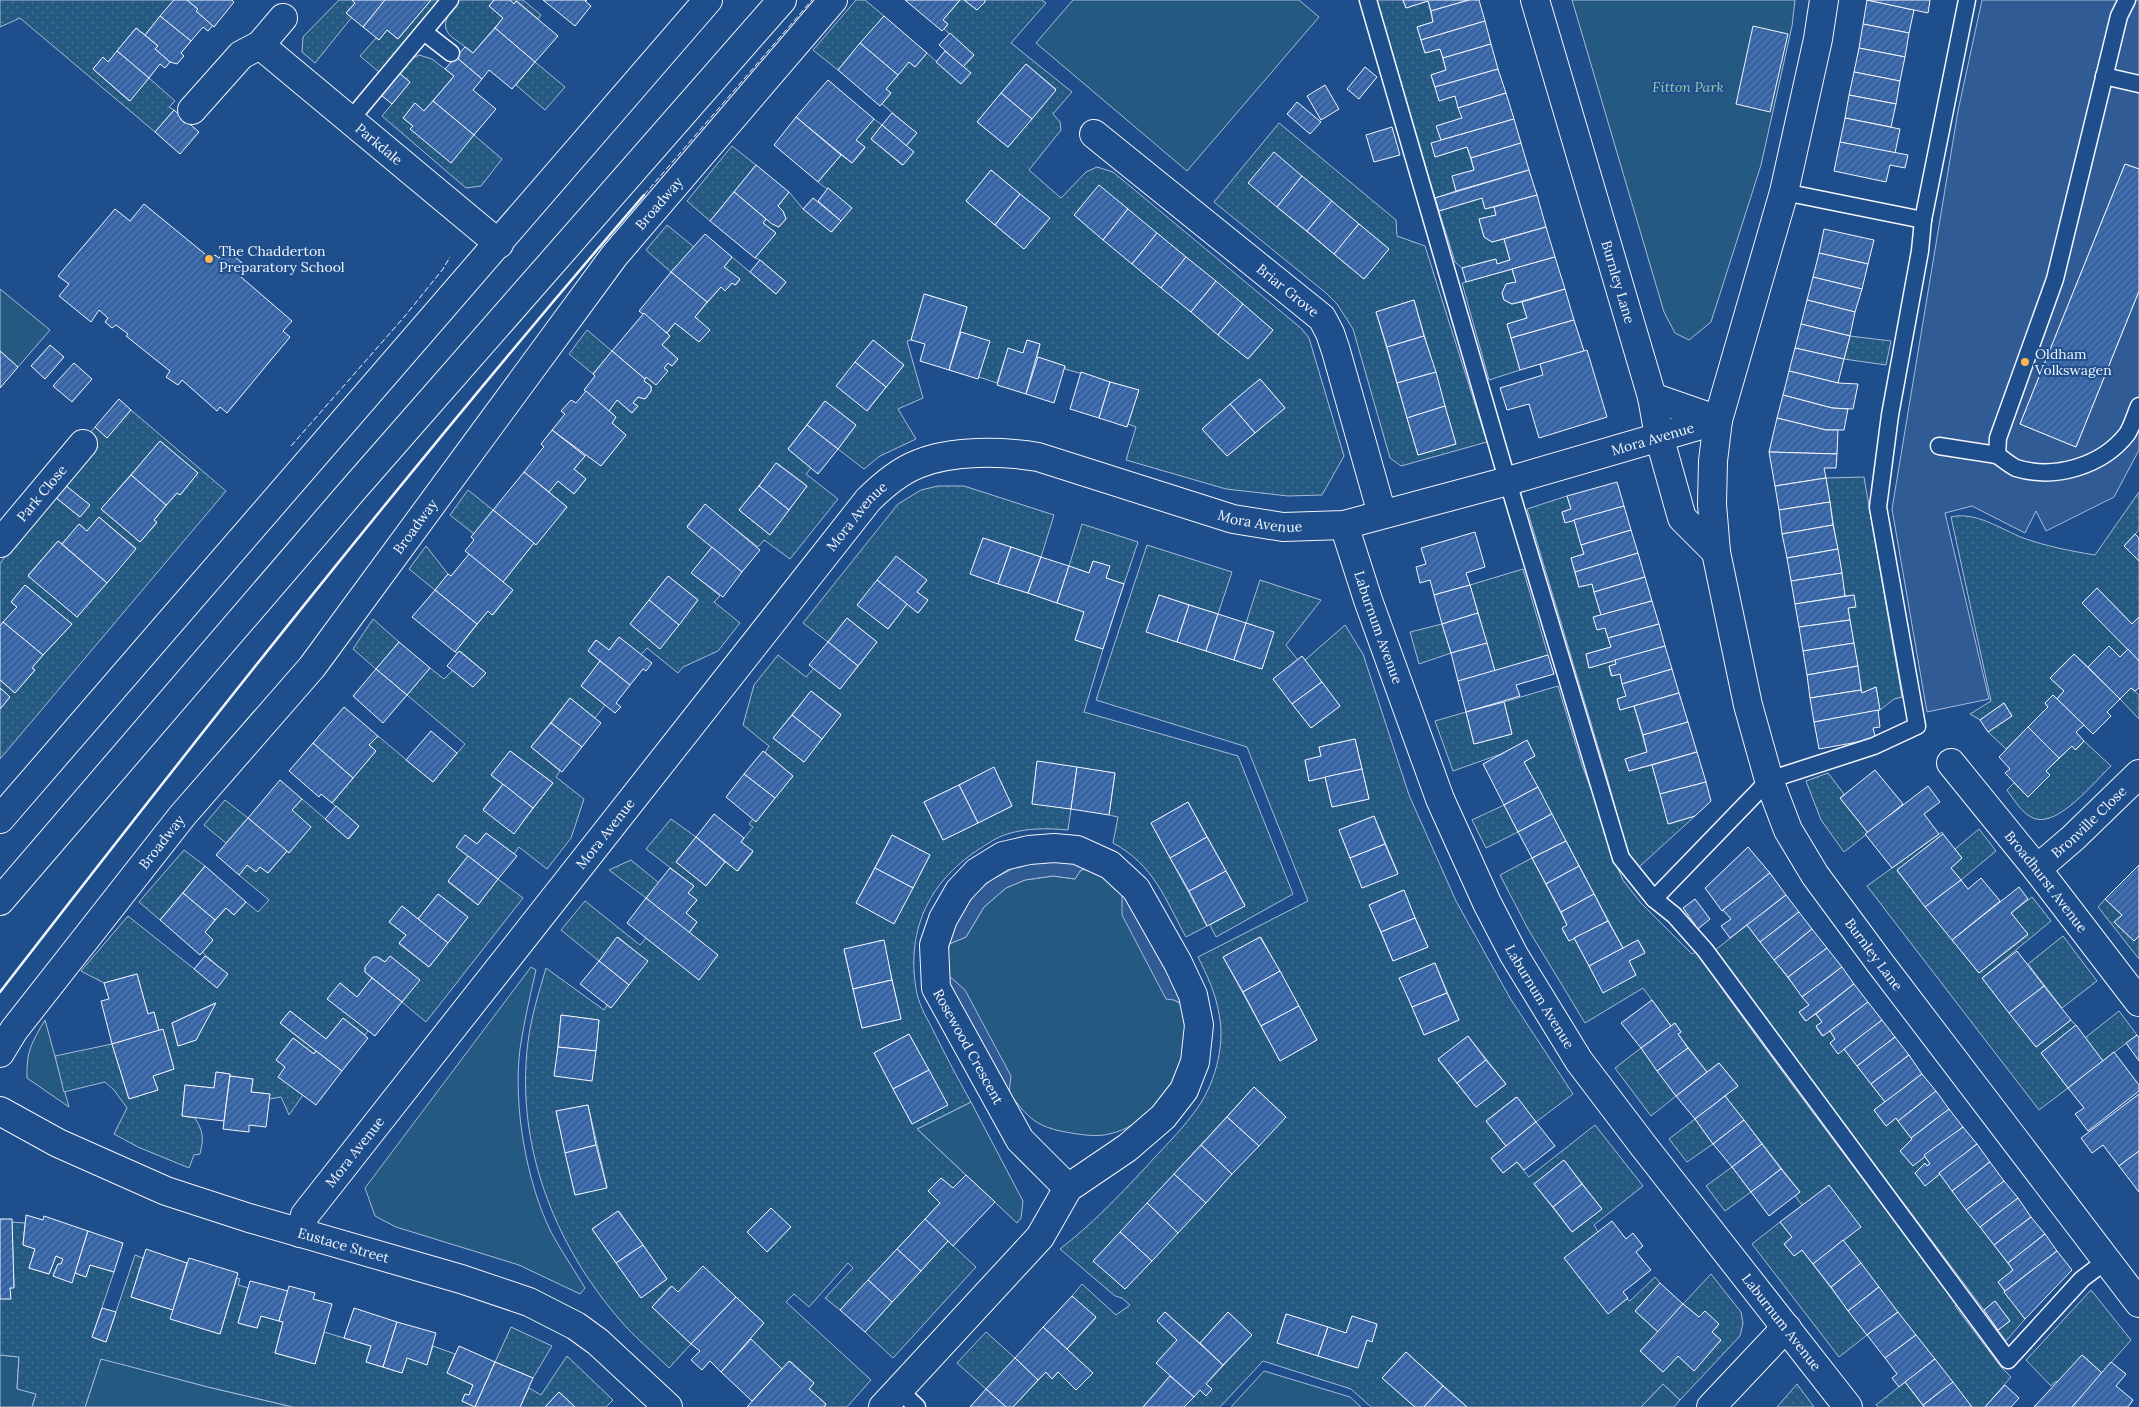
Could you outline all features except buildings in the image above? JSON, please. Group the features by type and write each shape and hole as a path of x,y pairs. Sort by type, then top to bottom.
{"main road":[{"path":"0,819 708,0"},
{"path":"0,901 352,490 782,0"},
{"name":"Broadway","path":"0,1053 14,1030 152,854 312,667 614,256 833,0"},
{"name":"Burnley Lane","path":"1535,0 1652,396 1658,436 1682,518 1716,552"},
{"name":"Burnley Lane","path":"1824,0 1818,39 1784,192 1718,420 1713,461 1712,504 1716,552 1748,705 1769,780 1788,830 1815,875 1880,964 2107,1260 2136,1295"},
{"path":"192,110 241,55 260,45 283,18"},
{"name":"Parkdale","path":"260,45 499,244"},
{"name":"Briar Grove","path":"1094,134 1322,318 1333,342 1382,514"},
{"path":"1652,396 1718,420"},
{"name":"Mora Avenue","path":"300,1232 305,1215 310,1208 868,500 881,487 917,464 956,456 1011,453 1038,457 1233,519 1283,527 1344,525 1718,420"},
{"name":"Park Close","path":"0,543 83,444"},
{"name":"Laburnum Avenue","path":"1344,525 1368,600 1440,799 1486,903 1514,955 1580,1061 1642,1144 1848,1407"},
{"name":"Broadhurst Avenue","path":"1951,763 2037,868 2139,1002"},
{"name":"Bronville Close","path":"2037,868 2073,838 2139,774"},
{"name":"Rosewood Crescent","path":"900,1401 1040,1237 1068,1188 1127,1148 1163,1117 1184,1090 1195,1062 1198,1026 1193,995 1136,889 1110,865 1077,850 1054,848 1029,850 1003,856 977,872 959,891 943,919 934,944 934,970 936,988 1020,1140 1068,1188"},
{"name":"Eustace Street","path":"0,1111 58,1144 149,1185 461,1279 529,1302 558,1315 598,1342 668,1407"},
{"path":"1711,1407 1787,1328"}],"lane":[{"path":"351,119 450,0"},
{"path":"1368,0 1508,480 1622,858 1654,899 1674,915 1705,950 2008,1360 2082,1279 2107,1260"},
{"path":"1654,899 1769,780 1874,746 1917,726 1878,507 1890,415 1920,251 1923,220 1967,0"},
{"path":"1997,455 1998,438 2055,279 2119,16 2127,0"},
{"path":"424,32 451,54"},
{"path":"2104,76 2139,84"},
{"path":"1784,192 1923,220"},
{"path":"1939,446 1997,455 2014,467 2037,472 2078,468 2106,455 2128,433 2139,406"}],"green space":[{"path":"0,0 174,0 145,35 136,28 108,62 103,57 93,69 129,101 149,78 175,101 169,107 174,110 155,132 20,18 0,27"},
{"path":"339,0 352,0 355,3 346,13 352,17 315,63 302,52 303,37"},
{"path":"431,0 439,0 379,72 360,56 376,38 379,40 387,30 398,39"},
{"path":"458,0 494,0 489,6 503,18 473,53 452,37 446,27 446,20 450,11"},
{"path":"510,0 523,0 541,15 538,19 517,1 514,4"},
{"path":"856,0 865,0 884,16 838,70 813,50"},
{"path":"960,0 964,0 977,10 985,0 1042,0 1046,3 1011,43 1072,92 1053,114 1060,122 1061,130 1029,170 1061,198 1086,172 1097,167 1113,172 1302,329 1309,338 1344,456 1322,495 1288,496 1226,489 1126,460 1136,427 1128,424 1138,390 1065,369 1065,366 1037,357 1040,344 1027,340 1023,353 1008,349 997,383 979,377 960,331 967,307 925,294 911,340 907,341 923,398 898,409 916,439 880,456 864,469 838,449 856,425 825,401 788,449 811,468 806,474 838,499 790,559 764,540 758,547 705,505 687,526 712,547 692,573 720,596 714,602 740,623 718,651 683,667 678,673 647,648 641,655 619,637 609,650 596,640 588,651 600,661 581,686 605,705 595,718 570,698 531,747 560,771 556,777 584,799 571,838 547,869 519,847 514,854 486,833 477,844 465,835 468,856 448,882 478,905 498,879 523,898 426,1022 402,1002 419,980 390,956 385,962 378,957 373,958 365,967 365,972 372,978 357,997 340,983 368,1031 365,1035 343,1018 326,1039 290,1011 280,1023 316,1051 314,1054 293,1038 276,1060 285,1067 279,1077 303,1095 289,1115 281,1097 269,1099 270,1094 251,1092 253,1079 216,1072 214,1088 185,1085 182,1116 195,1118 200,1127 202,1139 200,1154 194,1155 189,1168 138,1147 114,1134 127,1108 114,1090 105,1082 64,1092 55,1056 112,1044 129,1099 157,1090 153,1076 174,1069 163,1030 159,1031 154,1012 148,1014 137,974 104,983 81,971 128,916 217,987 227,974 202,952 213,940 205,932 226,908 234,915 246,902 258,912 269,900 239,875 247,865 256,871 260,867 268,873 287,851 289,853 292,810 302,799 349,839 359,826 332,803 376,751 369,745 378,736 433,782 465,744 407,695 430,668 444,679 453,670 473,687 486,673 460,651 455,652 488,611 493,615 512,591 503,582 534,543 567,507 549,492 558,481 574,494 586,479 574,469 586,454 601,466 626,435 612,423 616,417 609,411 617,400 632,413 637,406 633,403 638,397 645,399 651,391 651,386 644,381 645,378 664,368 668,363 672,366 678,359 662,345 670,336 667,333 675,323 699,342 709,330 695,317 721,287 725,291 732,283 736,285 740,280 724,267 732,257 776,294 786,282 755,258 776,233 763,223 766,219 779,226 786,219 783,211 778,206 789,192 803,209 832,232 851,208 818,182 841,155 852,163 865,148 856,140 874,119 882,125 871,139 902,165 914,152 906,146 916,133 882,104 891,93 886,89 909,62 915,67 927,53 961,84 970,73 963,67 974,55 944,29 948,24 943,20","holes":["1026,64 1056,89 1008,147 977,122","991,170 1049,218 1024,249 966,201","1074,215 1157,233 1273,330 1248,359","873,340 904,365 867,411","1260,379 1285,408 1227,456 1202,429","777,463 807,486 770,535 739,510","668,576 698,600 660,648 630,624","510,751 553,783 514,833 483,809 503,784 491,775","438,894 468,917 429,967 399,944 406,935 389,922 402,906 418,919","215,1003 196,1040 178,1046 172,1023"]},
{"path":"1073,0 1299,0 1319,17 1187,171 1036,43"},
{"path":"1377,0 1403,0 1406,8 1428,1 1433,22 1417,27 1425,53 1440,49 1446,70 1431,75 1439,100 1455,96 1462,118 1437,126 1441,140 1435,157 1467,147 1474,170 1453,176 1456,191 1435,198"},
{"name":"Fitton Park","path":"1572,0 1795,0 1792,26 1761,165 1711,322 1689,340 1675,333 1664,312"},
{"path":"419,55 432,59 454,76 424,111 415,103 403,118 413,126 410,129 474,135 502,159 481,186 466,188 382,116 410,82 399,73 411,59"},
{"path":"535,62 565,87 545,110 516,85"},
{"path":"1279,123 1396,220 1397,236 1425,246 1487,442 1401,466 1390,458 1353,329 1337,304 1214,202","holes":["1274,153 1389,249 1364,279 1277,207","1414,300 1456,444 1418,455 1376,312"]},
{"path":"732,146 756,165 710,221 687,201"},
{"path":"1482,198 1485,209 1494,207 1496,215 1479,219 1484,237 1492,242 1504,239 1510,260 1497,264 1495,259 1462,268 1455,262 1439,211"},
{"path":"667,225 694,247 671,272 646,250"},
{"path":"1512,269 1516,282 1506,284 1502,293 1504,300 1512,304 1522,302 1527,318 1507,324 1520,370 1489,380 1462,283"},
{"path":"0,289 50,330 18,367 0,351"},
{"path":"587,330 612,351 593,374 569,354"},
{"path":"1850,336 1891,341 1886,365 1844,359"},
{"path":"131,410 226,491 0,759 0,709 10,697 0,688 0,680 15,693 35,670 32,667 72,624 25,585 11,602 17,607 0,626 0,563 55,497 80,517 90,505 65,485 98,447 86,437 95,427 107,437","holes":["160,441 198,473 180,495 177,493 154,520 157,523 140,542 101,509","99,517 136,548 77,617 28,575 58,541 62,544 79,524 87,531"]},
{"path":"1864,477 1902,697 1894,699 1880,710 1876,687 1862,693 1848,608 1855,607 1854,595 1845,596 1826,478"},
{"path":"938,486 964,486 1054,515 1041,557 983,538 971,574 1084,612 1075,640 1103,649 1084,712 1238,756 1293,894 1216,937 1210,925 1245,905 1188,802 1151,823 1207,926 1186,937 1149,872 1127,852 1113,843 1118,817 1109,815 1115,773 1037,762 1032,803 1071,809 1068,830 1037,829 1007,834 992,841 960,863 933,894 924,912 914,951 914,972 918,999 971,1102 917,1129 966,1175 953,1188 941,1178 928,1191 940,1203 840,1310 825,1298 853,1268 848,1263 809,1307 794,1294 786,1302 871,1380 847,1407 824,1407 826,1404 809,1389 814,1383 790,1361 782,1369 751,1340 746,1346 744,1345 764,1323 703,1267 678,1292 671,1286 652,1307 691,1344 669,1368 620,1320 576,1259 558,1226 544,1191 534,1155 528,1118 526,1080 528,1042 533,1014 546,968 604,1010 607,1005 611,1008 647,961 618,937 599,961 561,930 585,901 640,945 646,938 699,979 689,933 697,922 686,913 697,900 688,893 694,886 646,849 671,819 696,837 676,862 706,886 725,862 738,871 753,852 741,842 753,827 749,824 753,819 756,821 793,776 765,752 769,746 743,725 754,685 778,655 806,677 814,668 840,689 877,642 847,618 828,642 803,623 898,504 921,490","holes":["927,580 917,592 928,600 918,613 907,604 888,629 858,605","811,691 841,714 804,762 773,738","994,768 1012,806 943,840 924,802","892,835 930,855 894,923 856,903","883,940 901,1019 862,1028 844,950","561,1015 599,1020 592,1080 555,1076","909,1034 947,1105 912,1124 874,1053","588,1105 607,1187 575,1195 556,1111","619,1211 667,1279 641,1298 592,1229"]},
{"path":"468,490 493,510 474,534 450,515"},
{"path":"2139,492 2139,530 2124,546 2139,561 2139,617 2132,624 2097,588 2128,649 2120,657 2109,646 2088,667 2074,654 2050,678 2064,691 2057,699 2053,695 2045,703 2048,707 2006,749 1988,732 2012,716 2004,703 1980,720 1970,714 1991,701 1951,517 1969,516 2032,541 2095,555"},
{"path":"1567,496 1571,509 1562,512 1565,522 1574,520 1584,554 1571,558 1579,587 1592,584 1601,615 1594,617 1605,628 1611,647 1586,654 1589,668 1615,660 1616,664 1609,666 1611,676 1620,674 1626,696 1617,699 1620,710 1634,706 1647,752 1625,759 1629,771 1652,765 1669,824 1695,816 1638,868 1627,852 1607,777 1527,509"},
{"path":"1082,524 1138,542 1124,584 1106,578 1109,566 1093,561 1089,573 1069,566"},
{"path":"1147,545 1232,572 1218,614 1159,595 1147,632 1262,669 1273,632 1246,623 1260,580 1321,600 1286,645 1298,660 1273,679 1311,728 1340,706 1305,660 1345,625 1363,654 1409,795 1456,901 1510,998 1573,1094 1536,1122 1516,1097 1486,1121 1506,1146 1491,1158 1503,1173 1517,1162 1529,1177 1595,1125 1643,1186 1594,1225 1598,1232 1565,1258 1630,1301 1655,1277 1660,1283 1635,1311 1658,1332 1640,1351 1663,1372 1678,1356 1694,1370 1721,1340 1712,1332 1719,1324 1699,1317 1683,1304 1711,1274 1741,1312 1743,1323 1740,1336 1680,1400 1663,1384 1641,1407 1467,1407 1406,1352 1382,1378 1415,1407 1371,1407 1351,1389 1263,1361 1220,1407 1184,1407 1200,1390 1206,1395 1212,1389 1206,1384 1252,1335 1228,1312 1200,1343 1165,1312 1157,1321 1177,1340 1170,1376 1143,1407 1013,1407 1046,1372 1052,1379 1058,1372 1076,1390 1092,1373 1067,1349 1096,1318 1072,1296 1082,1284 1116,1315 1130,1305 1122,1298 1115,1296 1060,1249 1104,1210 1176,1135 1188,1121 1207,1092 1219,1053 1221,1026 1213,992 1198,957 1308,901 1247,747 1096,700","holes":["1355,739 1369,799 1332,807 1325,777 1309,781 1305,761 1321,756 1319,747","1374,816 1398,873 1362,888 1339,830","1403,890 1428,947 1393,961 1369,905","1261,937 1317,1040 1280,1061 1223,957","1435,963 1459,1020 1424,1035 1400,978","1468,1036 1506,1084 1476,1107 1438,1060","1254,1087 1285,1116 1125,1289 1094,1261","1564,1160 1602,1209 1572,1232 1534,1184","1286,1314 1346,1333 1352,1316 1377,1325 1372,1341 1367,1340 1357,1368 1277,1343"]},
{"path":"426,546 448,574 435,590 409,569"},
{"path":"1523,569 1548,655 1495,671 1470,585"},
{"path":"373,619 399,642 376,669 353,649"},
{"path":"1442,624 1451,653 1419,664 1410,632"},
{"path":"1558,686 1582,765 1603,821 1610,851 1623,880 1640,902 1692,954 1696,952 1956,1304 1955,1306 2001,1367 2011,1377 1985,1407 1972,1407 1795,1196 1800,1192 1725,1096 1738,1086 1719,1063 1707,1072 1678,1034 1681,1032 1675,1023 1671,1026 1643,988 1585,1023 1528,929 1500,875 1532,858 1567,925 1562,929 1569,941 1574,938 1603,992 1636,975 1629,961 1645,952 1638,940 1623,948 1524,762 1535,756 1527,741 1501,754 1453,771 1435,721 1466,712 1474,744 1512,734 1504,702"},
{"path":"2131,688 2139,695 2139,719 2120,699"},
{"path":"2084,741 2111,766 2075,802 2053,817 2043,820 2033,818 2025,813 2007,790 2014,783 2028,797 2046,771 2072,746 2076,750"},
{"path":"1828,773 1844,794 1840,798 1868,833 1844,852 1821,820 1806,781"},
{"path":"225,800 248,818 226,843 204,825"},
{"path":"1504,805 1518,832 1486,848 1472,820"},
{"path":"1979,829 1996,851 1961,880 1951,868 1962,858 1955,849"},
{"path":"1942,832 1943,834 1897,871 1979,973 2028,935 2011,913 2032,897 2051,921 1982,978 2036,1047 2071,1020 2076,1025 2041,1053 2068,1088 2039,1110 1867,886"},
{"path":"184,850 205,866 160,920 139,902"},
{"path":"631,860 659,883 646,898 609,870"},
{"path":"1089,867 1122,891 1174,1000 1184,1005 1186,1025 1184,1062 1179,1074 1164,1097 1145,1116 1133,1124 1109,1134 1100,1135 1052,1129 1031,1118 1024,1111 1009,1093 947,974 949,944 966,937 984,907 1006,888 1025,880 1053,876 1075,879 1080,871"},
{"path":"2105,899 2122,915 2115,923 2134,941 2139,936 2139,959 2098,907"},
{"path":"1747,925 1809,1005 1799,1012 1805,1021 1816,1014 1822,1022 1816,1027 1822,1036 1830,1031 1835,1039 1830,1043 1838,1053 1844,1049 1885,1102 1874,1110 1886,1126 1896,1118 1912,1139 1900,1151 1913,1166 1924,1155 1930,1164 1927,1166 1925,1164 1915,1173 1925,1185 1939,1173 2013,1270 1998,1282 2025,1319 2006,1341 1998,1330 2010,1321 1995,1301 1984,1310 1714,951"},
{"path":"2063,936 2097,981 2062,1008 2028,964"},
{"path":"531,967 536,970 523,1029 518,1071 520,1118 528,1166 542,1212 551,1232 585,1288 580,1294 519,1265 396,1227 375,1216 365,1188"},
{"path":"2119,1011 2137,1035 2103,1061 2085,1038"},
{"path":"45,1020 69,1107 27,1078 31,1047"},
{"path":"1641,1048 1676,1096 1651,1116 1615,1068"},
{"path":"971,1102 1023,1201 1021,1218 1017,1223 917,1129"},
{"path":"1695,1119 1713,1144 1687,1162 1669,1139"},
{"path":"1732,1167 1751,1192 1725,1211 1706,1186"},
{"path":"12,1222 25,1223 23,1245 35,1249 29,1268 49,1274 56,1256 63,1259 61,1264 58,1264 53,1276 71,1282 75,1273 86,1277 90,1265 114,1272 92,1337 106,1342 135,1255 143,1258 131,1297 173,1310 171,1319 220,1334 237,1278 240,1279 238,1285 248,1288 238,1323 257,1328 261,1316 283,1322 275,1353 315,1364 324,1332 371,1346 366,1362 402,1373 407,1358 427,1364 433,1346 455,1354 447,1373 473,1385 469,1395 465,1394 462,1401 475,1407 293,1407 101,1359 85,1407 32,1407 36,1394 17,1389 19,1357 0,1355 0,1299 10,1288 14,1287"},
{"path":"1780,1222 1792,1237 1784,1244 1794,1256 1802,1250 1867,1335 1839,1357 1752,1244"},
{"path":"948,1241 976,1267 893,1358 865,1332"},
{"path":"2091,1290 2131,1340 2102,1373 2082,1355 2059,1382 2056,1381 2051,1386 2026,1360"},
{"path":"511,1327 552,1346 533,1378 495,1362"},
{"path":"986,1332 1015,1358 986,1389 957,1363"},
{"path":"0,1355 19,1357 17,1388 36,1394 32,1407 0,1407"},
{"path":"567,1356 613,1400 606,1407 575,1407 559,1392 545,1407 520,1407 529,1388 541,1395"},
{"path":"101,1358 208,1387 293,1407 85,1407"},
{"path":"1264,1371 1350,1397 1361,1407 1231,1407"},
{"path":"1905,1382 1924,1407 1878,1407 1876,1405"},
{"path":"1663,1384 1680,1400 1674,1407 1641,1407"},
{"path":"1797,1384 1814,1407 1777,1407"}],"shaded area":[{"name":"Oldham Volkswagen","path":"1982,0 2139,0 2139,169 2125,164 2020,424 2076,447 2139,291 2139,450 2114,497 2046,531 2036,511 2025,533 1972,506 1945,513 1989,699 1927,712 1892,509 1958,111"},
{"path":"1045,861 1065,861 1089,867 1080,871 1075,879 1053,876 1025,880 1006,888 984,907 966,937 949,944 952,931 959,916 974,895 991,880 1018,866"},
{"path":"1122,891 1181,993 1184,1005 1174,1000 1166,999 1122,915"},
{"path":"947,974 965,990 1011,1076 1009,1093 951,990"}],"fence":[{"path":"644,195 812,0"},
{"path":"291,446 405,316 443,269 450,257"}],"wall":[{"path":"0,992 317,589 479,391 644,195"}],"place":[{"name":"The Chadderton Preparatory School","path":"209,259"},
{"name":"Oldham Volkswagen","path":"2025,362"}]}
